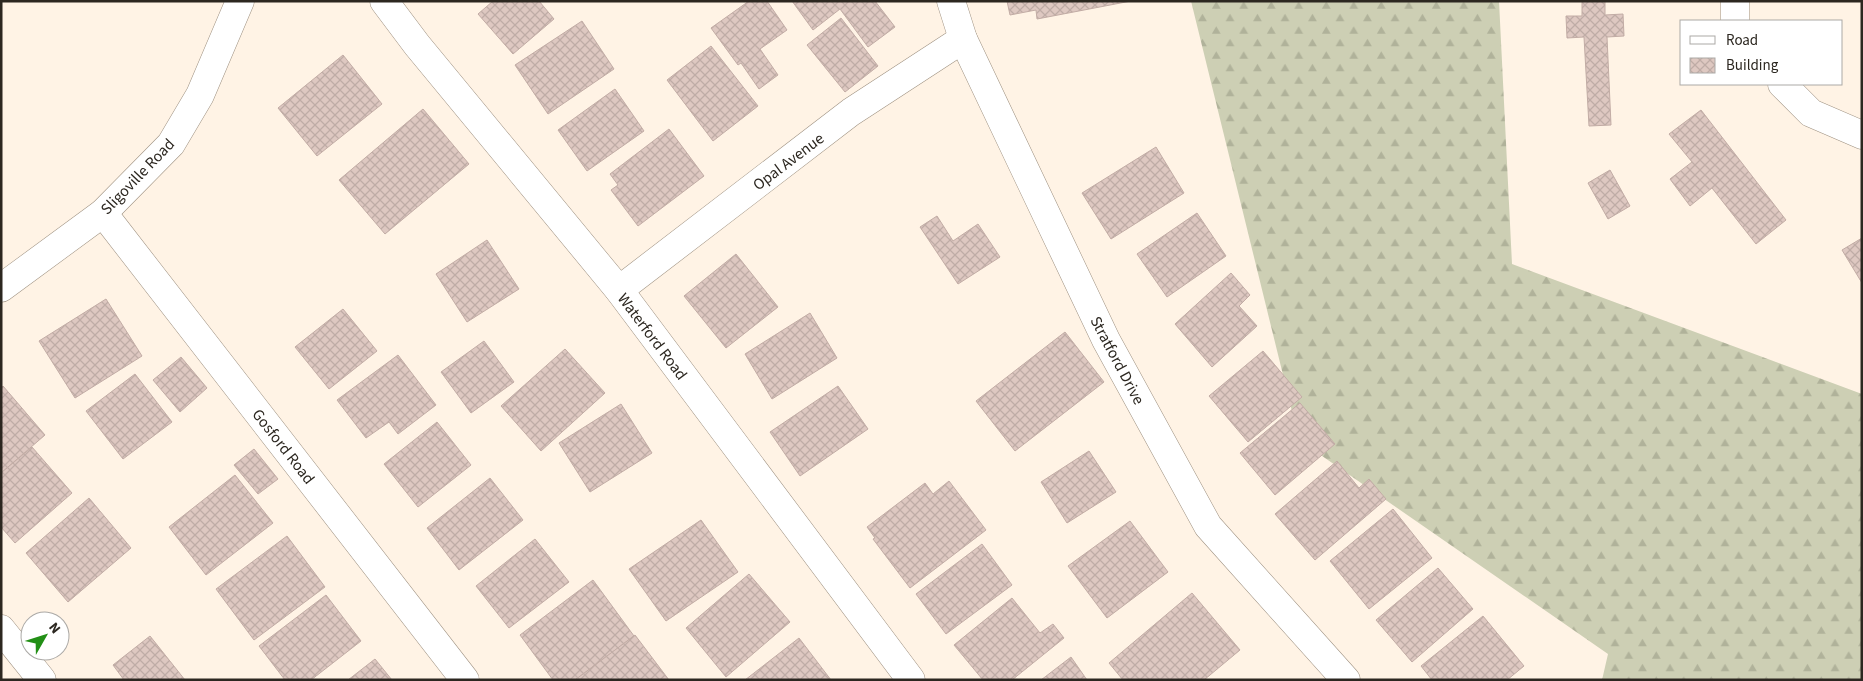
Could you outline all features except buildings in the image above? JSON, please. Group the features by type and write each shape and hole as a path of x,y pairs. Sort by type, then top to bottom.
{"street":[{"name":"Sligoville Road","path":"1,288 103,213 171,144 200,96 240,1"},
{"name":"Waterford Road","path":"384,1 423,52 619,290 911,680"},
{"name":"Stratford Drive","path":"951,1 963,39 1106,340 1208,526 1346,680"},
{"path":"1735,1 1735,20"},
{"name":"Opal Avenue","path":"619,290 851,112 963,39"},
{"path":"1783,85 1811,113 1862,135"},
{"name":"Gosford Road","path":"103,213 465,680"},
{"path":"1,629 42,680"}],"green space":[{"path":"1191,1 1499,1 1512,264 1862,394 1862,680 1602,680 1608,654 1299,440"}]}
